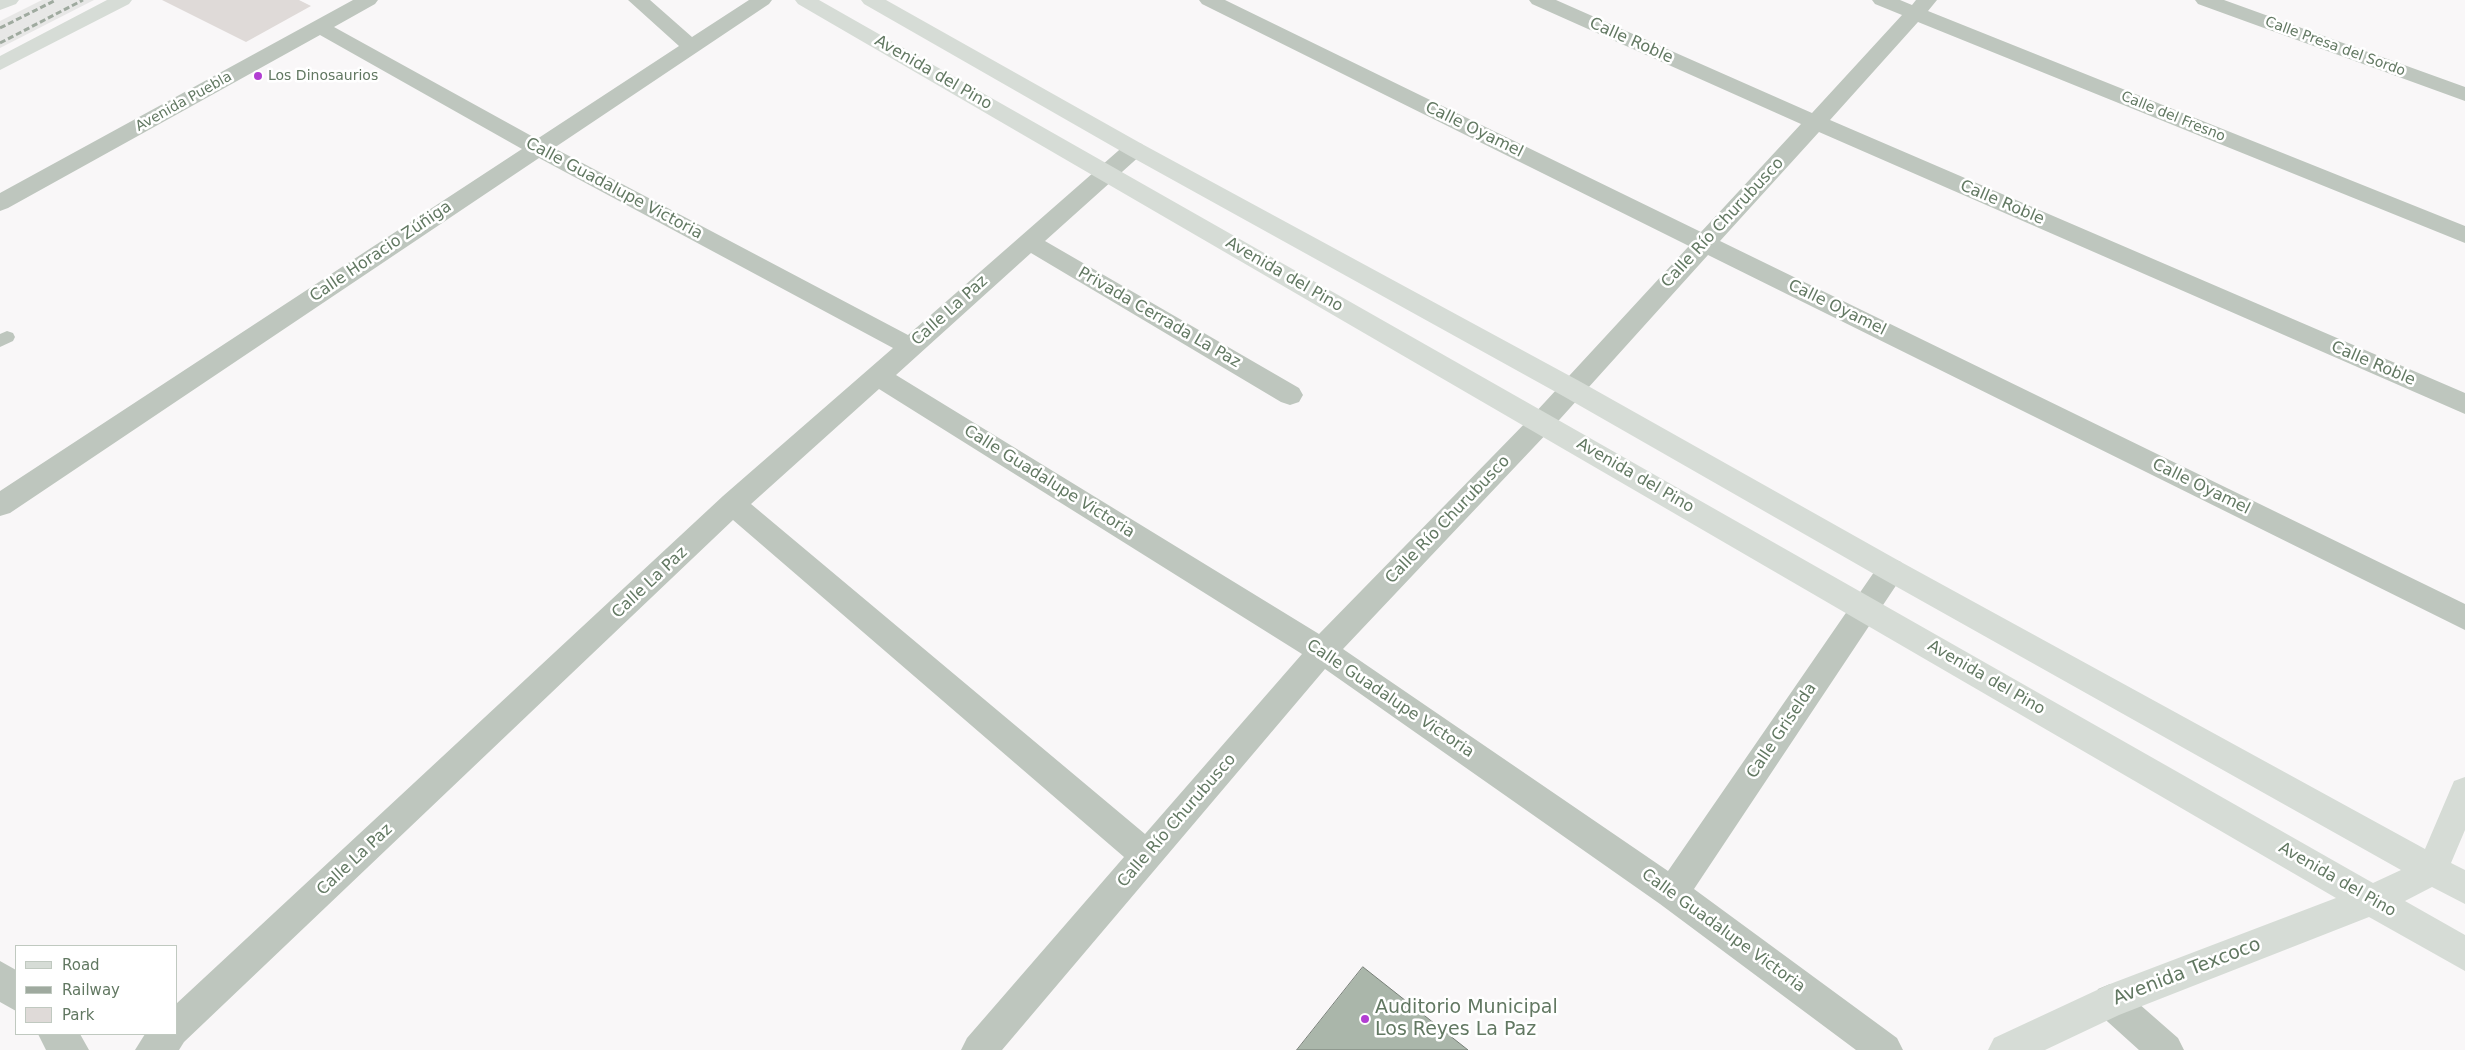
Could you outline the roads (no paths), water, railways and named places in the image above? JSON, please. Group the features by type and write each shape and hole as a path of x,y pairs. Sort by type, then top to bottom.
{"main road":[{"path":"0,4 9,0"},
{"path":"0,64 122,0"},
{"name":"Avenida del Pino","path":"805,0 2465,954"},
{"name":"Avenida del Pino","path":"871,0 1134,150 1572,389 1891,570 2465,888"},
{"path":"2432,870 2465,791"},
{"name":"Avenida Texcoco","path":"2006,1050 2110,1001 2372,900 2432,870"}],"street":[{"name":"Avenida Puebla","path":"0,203 368,0"},
{"path":"638,0 692,47"},
{"name":"Calle Horacio Zúñiga","path":"0,505 762,0"},
{"name":"Calle Oyamel","path":"1209,0 2465,618"},
{"name":"Calle Roble","path":"1539,0 2465,404"},
{"name":"Calle del Fresno","path":"1882,0 1921,7 2465,235"},
{"name":"Calle Presa del Sordo","path":"2205,0 2465,94"},
{"name":"Calle Río Churubusco","path":"979,1050 1322,651 1542,422 1704,242 1921,7"},
{"name":"Calle Guadalupe Victoria","path":"320,27 537,148 911,347"},
{"name":"Calle La Paz","path":"178,1026 733,504 1028,241 1134,150"},
{"name":"Privada Cerrada La Paz","path":"1028,241 1290,395"},
{"name":"Calle Guadalupe Victoria","path":"878,376 1322,651 1672,893 1885,1050"},
{"path":"733,504 1147,856"},
{"name":"Calle Griselda","path":"1672,893 1891,570"},
{"path":"0,978 15,993"},
{"path":"2110,1001 2166,1050"},
{"path":"56,1035 70,1050"},
{"path":"153,1050 169,1035"}],"railway":[{"path":"0,28 56,0"},
{"path":"0,43 83,0"}],"place":[{"name":"Los Dinosaurios","path":"258,76"},
{"name":"Auditorio Municipal Los Reyes La Paz","path":"1365,1019"}]}
